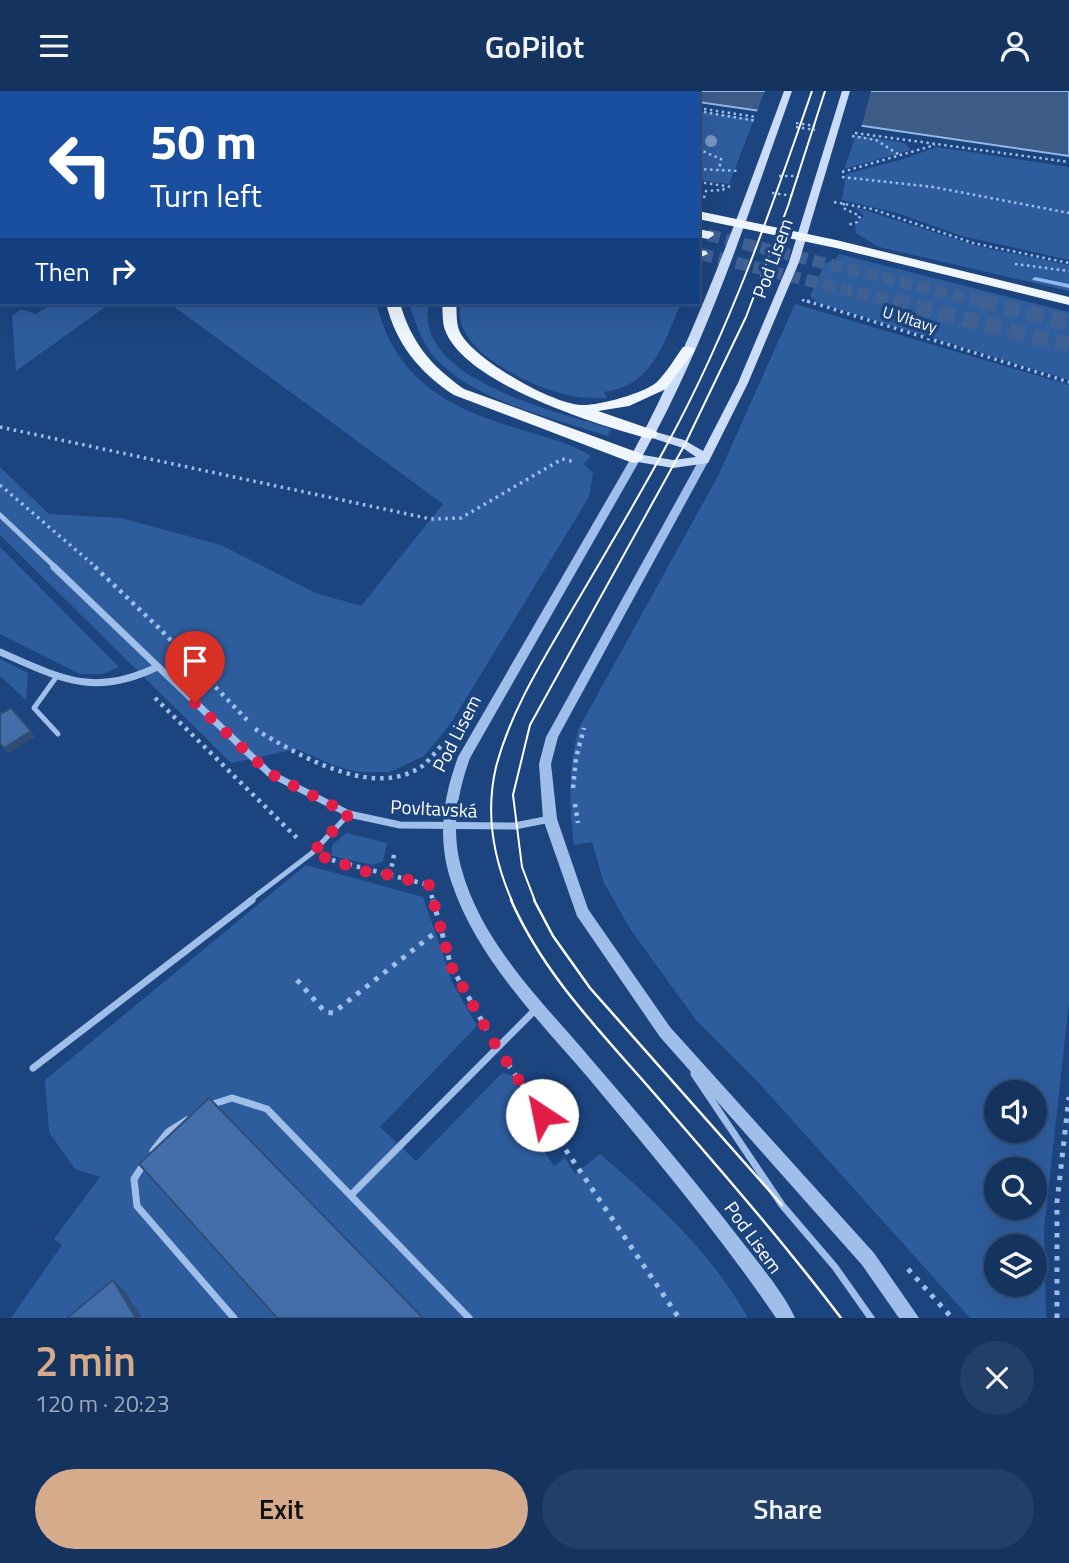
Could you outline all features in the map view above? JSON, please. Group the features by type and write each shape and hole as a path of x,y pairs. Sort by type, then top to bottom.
{"highway":[{"path":"700,215 804,237 1069,301"},
{"path":"394,305 404,338 414,354 440,380 459,392 636,457"},
{"path":"449,305 448,321 453,335 463,349 500,377 528,390 650,433"},
{"path":"574,407 607,407 641,397 661,386 688,349"}],"main road":[{"name":"Pod Lisem","path":"636,457 650,433 688,349 740,224 788,91"},
{"name":"Pod Lisem","path":"704,460 771,321 804,237 846,91"},
{"path":"650,433 693,448 704,460"},
{"path":"636,457 673,464 704,460"}],"street":[{"name":"Pod Lisem","path":"636,457 464,757 452,789 447,827 458,881 474,920 537,1007 716,1219 786,1318"},
{"name":"Pod Lisem","path":"704,460 552,737 545,764 550,819 582,912 665,1033 868,1259 910,1318"},
{"name":"Povltavská","path":"0,515 269,773 349,814 400,825 515,826 550,819"},
{"path":"0,652 72,683 119,685 137,679 157,667"}],"lane":[{"path":"57,676 34,708 58,734"},
{"path":"33,1068 312,853 349,814"},
{"path":"351,1195 537,1007"},
{"path":"665,1033 782,1205 835,1267 870,1318"},
{"path":"206,1107 215,1101 242,1097 267,1109 469,1318"},
{"path":"196,1114 168,1132 134,1179 137,1206 234,1318"}],"path":[{"path":"700,111 757,121"},
{"path":"796,127 822,131"},
{"path":"849,135 876,140 902,156"},
{"path":"1069,162 935,145 840,175 933,187 1069,212"},
{"path":"700,150 721,159 719,170"},
{"path":"700,182 738,188"},
{"path":"703,197 706,191 723,191 725,186"},
{"path":"765,192 805,197"},
{"path":"831,201 888,214 973,243 1069,263"},
{"path":"845,203 843,208 860,216 856,222"},
{"name":"U Vltavy","path":"806,291 802,301 1069,382"},
{"path":"0,427 431,519 461,518 562,459 582,463"},
{"path":"0,485 31,510 197,665 256,730 318,765 359,778 409,774"},
{"path":"155,698 312,853 363,871 429,885 451,966 497,1047 679,1318"},
{"path":"390,875 396,850"},
{"path":"297,980 325,1011 333,1013 441,928"},
{"path":"1057,1318 1057,1202 1069,1097"},
{"path":"906,1267 952,1318"}],"shaded area":[{"path":"700,91 1069,91 1069,156 700,102"},
{"path":"700,111 754,119 729,184 700,180"},
{"path":"856,135 905,143 911,150 844,169"},
{"path":"937,147 1069,167 1069,260 962,236 897,213 842,200 846,174"},
{"path":"855,207 977,246 1069,265 1069,291 879,247 856,233 855,224 864,216"},
{"path":"839,254 1069,312 1069,380 818,303 810,296 826,262 834,261"},
{"path":"795,304 1069,385 1069,1002 1047,1203 1047,1157 984,1157 984,1220 1045,1220 1044,1234 984,1234 984,1297 1046,1297 1046,1318 970,1318 757,1081 696,1020 631,930 604,883 592,842 574,845 570,786 579,728 718,476"},
{"path":"50,305 108,305 16,371 12,316 21,309 36,314"},
{"path":"172,305 377,305 396,351 426,386 467,410 564,443 591,456 584,464 593,473 589,497 451,723 424,756 390,772 358,772 335,766 297,749 231,763 0,535 0,467 49,514 121,518 221,545 316,593 361,606 443,504"},
{"path":"410,305 429,305 430,330 443,353 465,372 526,402 612,429 607,436 494,398 454,375 432,354 420,333"},
{"path":"461,305 680,305 655,360 634,381 604,392 607,398 563,394 511,373 478,349 466,335 460,319"},
{"path":"0,547 119,667 103,674 80,674 0,634"},
{"path":"0,659 28,673 26,700 0,676"},
{"path":"347,833 387,843 383,861 373,865 332,856 332,845"},
{"path":"306,865 423,897 453,984 477,1026 380,1127 416,1161 502,1073 511,1075 546,1132 537,1140 554,1166 565,1158 575,1174 600,1154 682,1230 717,1271 748,1318 11,1318 62,1245 54,1239 100,1177 75,1169 49,1132 45,1080"}],"pier":[{"path":"765,91 871,91 861,128 756,114"}],"building":[{"path":"11,708 31,731 4,748 0,743 0,714"},
{"path":"209,1098 423,1318 277,1318 139,1164"},
{"path":"113,1280 136,1318 67,1318"}],"waterway":[{"path":"1035,279 1069,286"}],"tunnel":[{"path":"708,235 988,303"},
{"path":"701,254 900,303"},
{"path":"893,301 1069,345"},
{"path":"981,301 1069,323"}],"tram line":[{"path":"512,901 500,869 491,819 493,784 502,746 539,667 670,439 712,355 748,268 812,91"},
{"path":"535,901 522,867 513,795 530,725 685,444 746,317 788,206 825,91"},
{"path":"511,900 540,953 574,1001 749,1203 841,1318"},
{"path":"534,900 553,936 590,988 782,1205"}],"route":[{"path":"195,703 269,773 349,814 312,853 363,871 429,885 451,966 493,1041 542,1115"}]}
